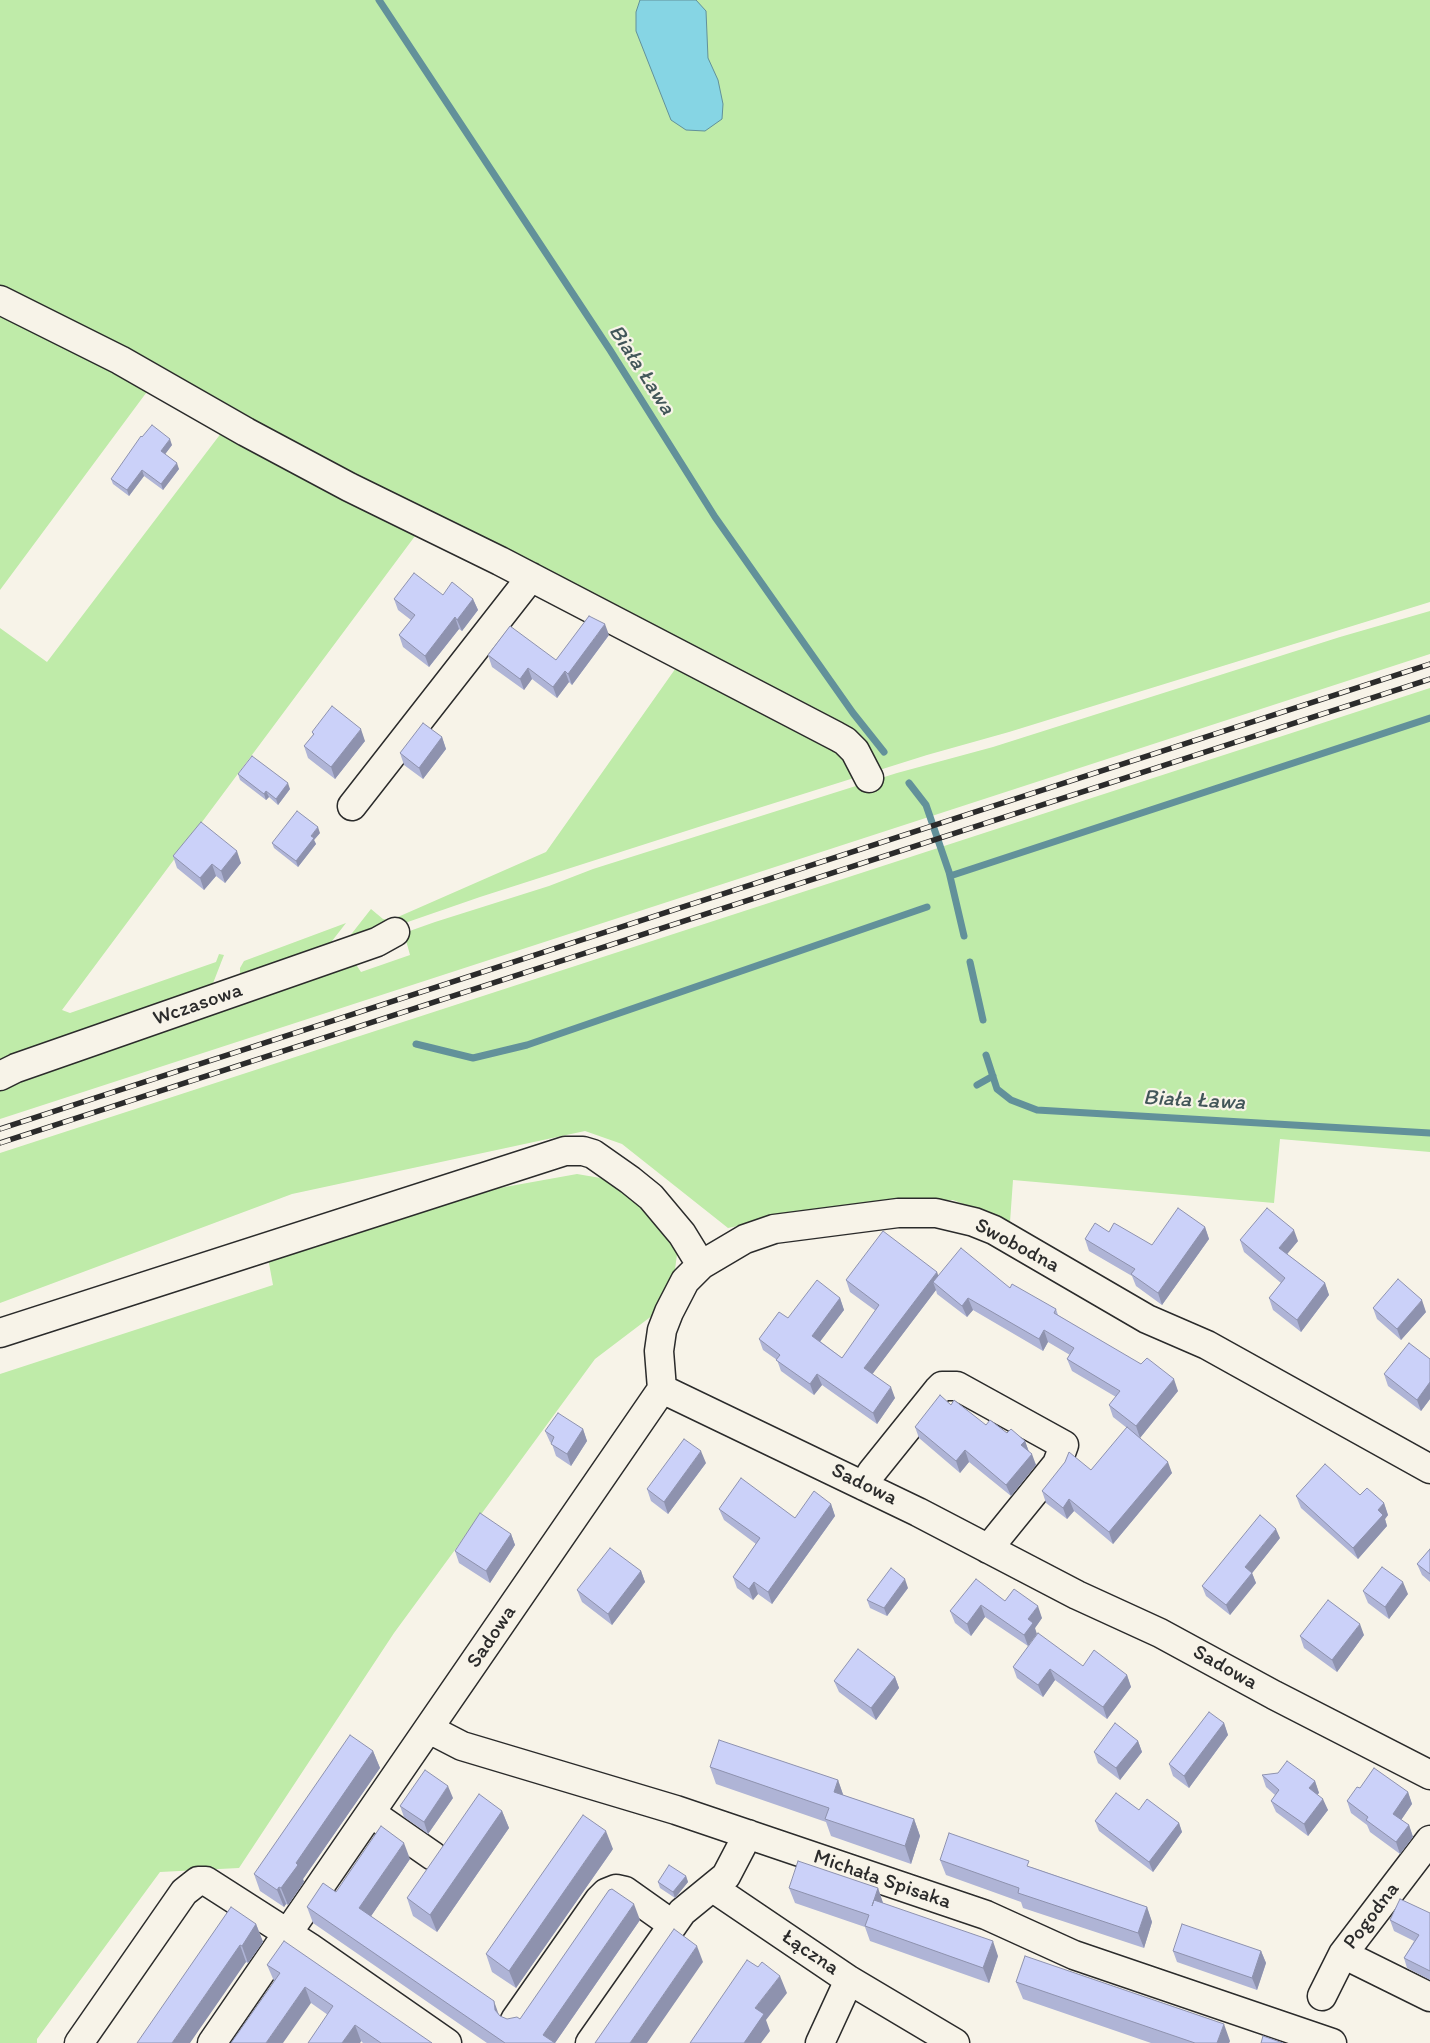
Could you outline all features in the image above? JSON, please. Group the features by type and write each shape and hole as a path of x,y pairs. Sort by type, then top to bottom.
{"street":[{"path":"0,300 120,360 340,482 530,577 841,738 855,751 869,778"},
{"path":"352,806 530,577"},
{"name":"Wczasowa","path":"0,1076 16,1068 377,942 395,932"},
{"path":"0,1333 565,1151 583,1151 593,1154 630,1180 650,1197 682,1234 701,1264"},
{"name":"Swobodna","path":"662,1389 658,1351 662,1330 685,1281 701,1264 745,1239 774,1228 912,1212 936,1213 974,1222 1011,1240 1147,1319 1206,1344 1430,1469"},
{"path":"864,1486 872,1472 938,1390 942,1386 957,1386 1064,1445 1057,1464 988,1549"},
{"name":"Sadowa","path":"212,2043 662,1389 864,1486 1077,1595 1178,1642 1274,1695 1430,1774"},
{"name":"Michała Spisaka","path":"429,1729 462,1746 748,1834 986,1915 1074,1955 1332,2043"},
{"path":"371,1812 433,1856"},
{"path":"590,2043 689,1905 726,1876 748,1834"},
{"name":"Pogodna","path":"1322,1996 1343,1954 1430,1840"},
{"path":"79,2043 184,1892 198,1881 206,1881 213,1884 448,2043"},
{"name":"Łączna","path":"713,1888 849,1980 820,2043"},
{"path":"514,2020 599,1900 606,1893 616,1889 625,1891 673,1925"},
{"path":"1343,1954 1430,1997"},
{"path":"849,1980 955,2043"}],"green space":[{"path":"0,0 1430,0 1430,602 1009,732 927,755 711,823 480,897 347,943 349,937 371,909 383,919 391,920 546,852 678,665 421,528 62,1010 70,1013 216,962 219,954 224,955 210,991 0,1068 0,628 47,662 225,428 149,389 0,590"},
{"path":"1430,611 1430,654 0,1119 0,1088 9,1082 355,963 361,972 410,955 404,933 549,886 593,869 897,773 993,747 1340,637"},
{"path":"1430,688 1430,1152 1280,1139 1274,1203 1013,1180 1010,1222 953,1200 901,1203 773,1219 728,1228 622,1144 585,1131 292,1194 0,1303 0,1153"},
{"path":"346,923 325,950 240,980 240,968 244,961"},
{"path":"577,1174 618,1181 678,1247 674,1277 653,1315 595,1359 394,1633 239,1868 160,1872 37,2039 37,2043 0,2043 0,1374 273,1285 268,1258 466,1194"}],"water":[{"path":"640,0 696,0 706,11 708,58 718,80 723,104 722,119 705,131 686,130 671,120 636,31 636,12"}],"building":[{"path":"152,425 170,439 161,451 177,463 161,484 142,470 127,490 111,479 141,436"},
{"path":"414,573 443,595 452,582 473,599 457,620 455,617 425,656 399,635 415,615 394,599"},
{"path":"589,616 605,624 568,674 565,671 553,687 528,668 520,679 488,655 510,626 556,660"},
{"path":"332,706 361,729 331,767 304,746"},
{"path":"423,723 442,737 419,768 400,753"},
{"path":"252,756 288,783 276,799 266,791 264,794 238,774"},
{"path":"297,811 318,827 311,836 314,838 296,861 272,843"},
{"path":"201,822 237,851 221,871 212,864 200,878 173,856"},
{"path":"1178,1208 1205,1227 1158,1293 1131,1274 1135,1269 1085,1239 1095,1223 1109,1232 1114,1223 1152,1245"},
{"path":"1267,1208 1294,1230 1279,1248 1325,1283 1297,1320 1269,1298 1285,1278 1240,1240"},
{"path":"883,1231 937,1272 864,1368 891,1387 873,1413 817,1374 810,1384 776,1360 780,1355 759,1339 779,1312 788,1318 817,1280 840,1298 812,1336 842,1358 879,1305 846,1280"},
{"path":"961,1248 1010,1288 1012,1284 1056,1309 1054,1313 1141,1364 1147,1358 1174,1379 1136,1426 1109,1405 1120,1391 1067,1359 1074,1348 1044,1330 1039,1339 968,1298 962,1306 933,1282"},
{"path":"1398,1279 1422,1300 1397,1329 1373,1308"},
{"path":"1409,1343 1430,1359 1430,1382 1417,1400 1384,1374"},
{"path":"940,1395 951,1405 954,1400 986,1425 990,1420 1007,1433 1011,1429 1025,1441 1021,1445 1032,1454 1006,1485 965,1450 956,1461 915,1427"},
{"path":"558,1413 583,1429 567,1454 551,1444 554,1437 545,1431"},
{"path":"1127,1427 1168,1462 1109,1532 1069,1499 1063,1508 1042,1491 1065,1462 1069,1452 1091,1470"},
{"path":"684,1439 701,1451 664,1502 647,1489"},
{"path":"1325,1464 1360,1495 1367,1488 1384,1503 1378,1510 1383,1515 1353,1548 1296,1496"},
{"path":"741,1478 795,1518 814,1491 831,1504 768,1592 754,1582 749,1589 733,1577 760,1538 719,1509"},
{"path":"480,1513 511,1534 486,1571 455,1551"},
{"path":"1260,1515 1276,1529 1245,1567 1252,1573 1226,1605 1202,1586"},
{"path":"610,1548 641,1571 608,1614 577,1590"},
{"path":"1430,1549 1430,1574 1417,1564"},
{"path":"1382,1567 1403,1582 1385,1607 1363,1591"},
{"path":"891,1568 905,1579 884,1608 867,1600"},
{"path":"976,1579 1005,1601 1014,1589 1038,1606 1028,1619 1033,1623 1024,1635 981,1605 967,1624 950,1611"},
{"path":"1328,1600 1360,1624 1332,1660 1300,1636"},
{"path":"1038,1633 1083,1666 1094,1650 1127,1675 1103,1707 1050,1669 1038,1685 1013,1667"},
{"path":"858,1649 895,1677 871,1708 834,1681"},
{"path":"1209,1712 1224,1723 1184,1776 1169,1764"},
{"path":"1115,1723 1138,1741 1116,1768 1094,1752"},
{"path":"350,1735 373,1751 296,1863 298,1865 281,1888 279,1887 277,1890 254,1874"},
{"path":"719,1740 838,1780 834,1792 914,1819 905,1846 825,1819 829,1808 710,1767"},
{"path":"1287,1761 1315,1781 1309,1788 1323,1799 1304,1824 1271,1801 1279,1790 1262,1775 1278,1773"},
{"path":"1374,1768 1408,1792 1393,1814 1409,1825 1396,1842 1366,1820 1368,1817 1347,1801 1357,1787 1360,1788"},
{"path":"425,1770 448,1786 424,1822 400,1806"},
{"path":"1116,1793 1139,1810 1147,1799 1179,1823 1149,1862 1095,1821"},
{"path":"479,1794 502,1811 430,1915 407,1898"},
{"path":"583,1815 606,1831 509,1971 486,1954"},
{"path":"381,1826 404,1843 359,1908 494,2001 495,2010 500,2016 507,2019 517,2017 520,2019 609,1890 612,1889 634,1904 543,2035 555,2043 505,2043 307,1907 323,1883 336,1892"},
{"path":"949,1833 1029,1861 1027,1866 1147,1907 1138,1933 1018,1893 1019,1888 940,1860"},
{"path":"798,1861 878,1888 874,1900 993,1941 983,1968 865,1926 869,1915 789,1888"},
{"path":"669,1865 686,1876 673,1892 658,1882"},
{"path":"1400,1899 1430,1913 1430,1971 1404,1958 1419,1935 1390,1920"},
{"path":"231,1907 256,1924 242,1946 240,1945 172,2043 137,2043"},
{"path":"1182,1924 1261,1951 1252,1978 1173,1951"},
{"path":"674,1929 697,1946 630,2043 595,2043"},
{"path":"284,1941 432,2043 381,2043 355,2025 342,2043 308,2043 333,2006 305,1987 266,2043 231,2043 280,1973 267,1965"},
{"path":"1025,1956 1224,2024 1217,2043 1195,2043 1016,1982"},
{"path":"747,1960 758,1967 762,1962 780,1976 755,2008 764,2014 744,2043 690,2043"},
{"path":"1263,2036 1283,2043 1261,2043"}],"waterway":[{"name":"Biała Ława","path":"379,0 610,350 715,517 853,713 884,752"},
{"path":"950,876 1430,718"},
{"name":"Biała Ława","path":"909,783 926,805 949,872 964,936"},
{"path":"416,1044 473,1058 527,1045 927,907"},
{"name":"Biała Ława","path":"970,962 983,1020"},
{"name":"Biała Ława","path":"986,1055 997,1089 1011,1100 1037,1110 1430,1133"},
{"path":"977,1085 993,1076"}],"railway":[{"path":"0,1129 1430,664"},
{"path":"0,1143 1430,679"}]}
